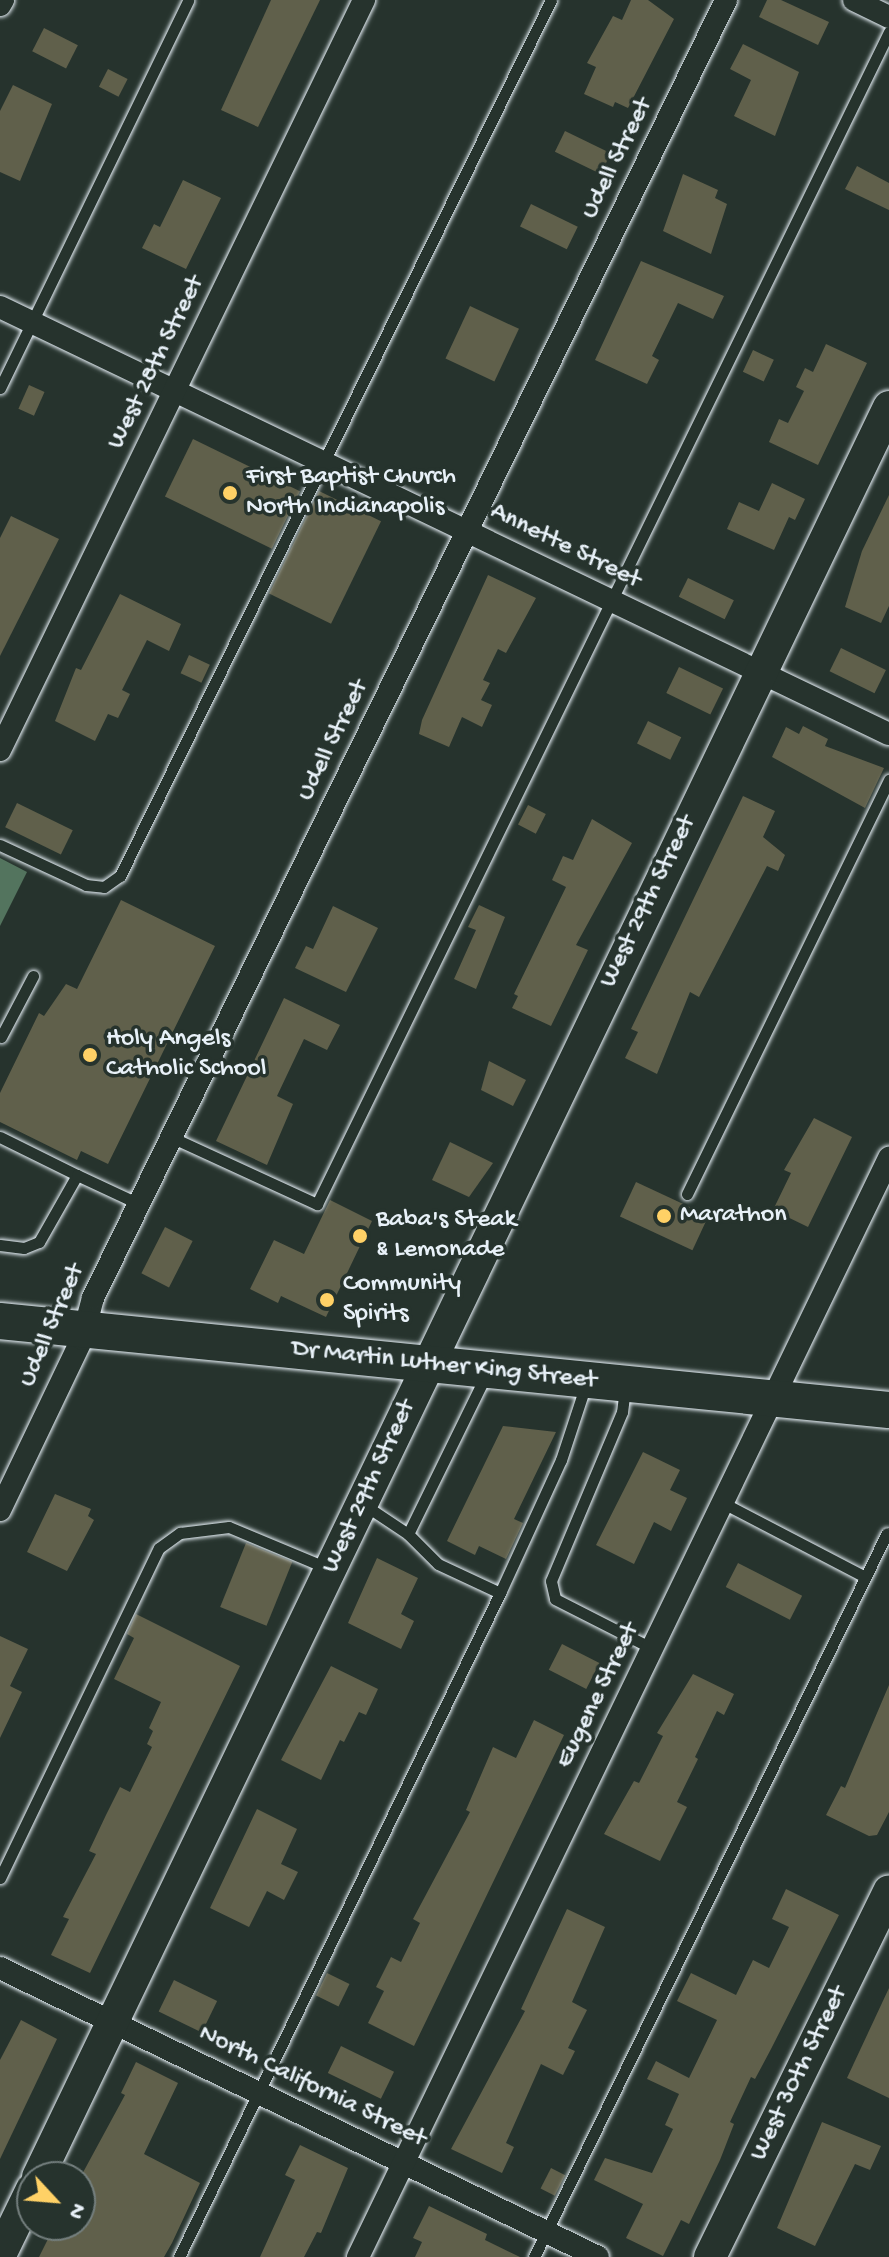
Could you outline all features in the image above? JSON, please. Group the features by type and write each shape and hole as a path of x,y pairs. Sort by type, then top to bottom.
{"main road":[{"name":"West 29th Street","path":"46,2161 889,407"},
{"name":"Dr Martin Luther King Street","path":"0,1321 889,1410"},
{"name":"West 30th Street","path":"710,2257 889,1891"},
{"path":"0,2255 16,2222"}],"street":[{"name":"West 28th Street","path":"0,750 364,0"},
{"name":"Udell Street","path":"0,1510 85,1330 93,1298 726,0"},
{"path":"854,0 889,17"},
{"name":"Annette Street","path":"0,307 889,734"},
{"name":"Eugene Street","path":"358,2257 889,1159"},
{"name":"North California Street","path":"0,1968 598,2257"}],"lane":[{"path":"0,388 188,0"},
{"path":"0,845 86,885 104,887 120,876 551,0"},
{"path":"171,1137 317,1204 614,602 889,32"},
{"path":"687,1194 889,780"},
{"path":"0,1037 33,976"},
{"path":"0,1137 139,1204"},
{"path":"0,1245 24,1248 39,1242 77,1175"},
{"path":"408,1534 487,1370"},
{"path":"179,2257 260,2093 408,1774 500,1593 561,1460 587,1380"},
{"path":"626,1384 622,1412 551,1581 555,1599 653,1649"},
{"path":"363,1503 408,1534 438,1564 500,1593"},
{"path":"723,1503 865,1577"},
{"path":"0,1878 159,1548 180,1533 229,1527 331,1570"},
{"path":"534,2257 887,1533"}],"green space":[{"path":"0,858 27,872 0,926"}],"building":[{"path":"271,0 320,0 258,127 221,110"},
{"path":"631,0 648,0 674,19 628,108 615,102 613,107 584,94 596,67 587,63 613,16 622,20"},
{"path":"767,0 781,0 829,22 818,45 759,17"},
{"path":"44,28 78,45 66,68 32,51"},
{"path":"743,44 799,72 775,136 734,116 751,80 730,69"},
{"path":"108,69 128,79 119,97 99,87"},
{"path":"13,85 52,104 20,181 0,172 0,111"},
{"path":"565,131 611,153 601,174 555,152"},
{"path":"857,166 889,183 889,210 845,189"},
{"path":"683,174 718,190 715,198 727,204 711,254 663,231"},
{"path":"183,180 221,198 186,269 142,248 154,224 160,227"},
{"path":"531,204 578,227 567,249 520,226"},
{"path":"641,261 724,296 713,319 678,303 652,356 659,360 647,384 595,360"},
{"path":"470,306 519,329 494,381 445,359"},
{"path":"826,344 867,363 818,465 769,442 779,419 788,423 804,391 796,387 805,368 813,372"},
{"path":"753,350 774,360 764,381 743,372"},
{"path":"29,385 45,392 34,416 18,409"},
{"name":"First Baptist Church North Indianapolis","path":"193,439 300,491 272,549 165,497"},
{"path":"772,483 805,499 795,520 789,517 774,550 727,529 739,502 759,511"},
{"path":"319,491 381,521 331,624 269,593"},
{"path":"889,495 889,606 881,623 845,607 862,551"},
{"path":"11,516 59,539 0,656 0,538"},
{"path":"488,575 536,598 506,653 498,649 483,680 490,683 481,700 492,705 482,727 462,717 449,747 419,734 422,720"},
{"path":"688,578 734,600 725,619 679,597"},
{"path":"120,594 181,624 169,651 147,640 122,690 130,694 118,718 108,714 95,741 55,721 76,668 81,670"},
{"path":"841,648 886,670 875,693 830,671"},
{"path":"189,655 210,665 201,683 181,673"},
{"path":"679,667 723,688 710,715 666,693"},
{"path":"648,721 681,737 670,760 637,743"},
{"path":"803,726 828,739 825,746 884,768 865,808 772,757 786,727 799,734"},
{"path":"743,796 775,811 763,837 785,855 778,871 767,866 699,997 690,992 657,1074 625,1058 638,1032 631,1029"},
{"path":"17,803 73,830 61,854 5,827"},
{"path":"528,805 546,814 536,834 518,825"},
{"path":"592,819 632,843 576,945 588,950 551,1026 512,1008 518,996 514,994 566,887 552,880 563,856 573,860"},
{"name":"Holy Angels Catholic School","path":"121,900 215,946 108,1164 81,1151 77,1160 0,1122 0,1093 39,1013 44,1016 66,984 77,989"},
{"path":"479,905 505,917 476,989 454,979 476,930 468,927"},
{"path":"333,906 378,928 346,992 295,968 306,946 313,949"},
{"path":"284,998 340,1025 327,1050 304,1039 277,1096 293,1104 267,1165 216,1141"},
{"path":"489,1061 526,1080 513,1106 481,1090"},
{"path":"814,1118 852,1137 808,1227 773,1210 791,1173 784,1170"},
{"path":"450,1142 493,1163 469,1197 432,1180"},
{"name":"Marathon","path":"636,1182 709,1216 692,1250 620,1216"},
{"path":"330,1200 372,1221 326,1317 281,1296 278,1303 250,1289 274,1240 304,1254"},
{"path":"165,1227 193,1241 169,1287 141,1273"},
{"path":"503,1426 556,1432 514,1519 523,1523 506,1559 479,1546 475,1555 447,1541"},
{"path":"643,1452 680,1470 670,1490 687,1498 671,1531 654,1522 634,1564 596,1545"},
{"path":"55,1494 91,1509 88,1516 94,1520 67,1571 27,1552"},
{"path":"246,1543 292,1562 267,1626 220,1607"},
{"path":"377,1558 418,1578 401,1614 414,1621 401,1649 348,1623"},
{"path":"738,1563 802,1596 790,1620 726,1587"},
{"path":"136,1614 240,1666 90,1973 51,1955 69,1919 63,1917 96,1854 89,1851 106,1815 120,1787 130,1792 152,1747 147,1744 153,1731 149,1728 161,1702 114,1679 134,1638 127,1634"},
{"path":"0,1636 28,1649 10,1686 22,1692 0,1738"},
{"path":"562,1644 599,1663 586,1689 549,1670"},
{"path":"331,1666 378,1689 366,1715 359,1712 344,1742 340,1740 321,1780 281,1760"},
{"path":"693,1674 734,1694 724,1715 717,1711 695,1757 698,1759 677,1802 687,1807 660,1861 604,1834 634,1781 639,1783 663,1736 657,1733"},
{"path":"889,1685 889,1812 877,1835 869,1836 826,1815 841,1786 845,1788"},
{"path":"534,1720 564,1735 414,2046 368,2023 384,1991 376,1987 391,1957 401,1962 420,1923 413,1919 470,1812 466,1810 493,1747 516,1758"},
{"path":"257,1809 297,1829 281,1864 298,1872 284,1900 267,1891 249,1927 210,1908"},
{"path":"786,1889 839,1915 755,2079 751,2077 730,2122 734,2124 720,2160 689,2224 681,2220 663,2256 626,2238 643,2204 594,2180 605,2158 652,2173 673,2129 665,2125 679,2094 647,2079 656,2061 689,2078 717,2020 677,2001 691,1973 736,1995 753,1960 769,1968 789,1927 772,1919"},
{"path":"567,1909 605,1927 572,2002 587,2010 568,2048 575,2051 563,2075 541,2064 506,2143 514,2147 502,2173 451,2149 525,2011 521,2009"},
{"path":"327,1973 349,1984 339,2006 316,1995"},
{"path":"174,1980 217,2001 202,2032 159,2011"},
{"path":"889,1988 889,2098 847,2078"},
{"path":"21,2020 57,2039 0,2159 0,2060"},
{"path":"341,2046 394,2072 381,2099 328,2073"},
{"path":"136,2062 178,2083 144,2154 200,2183 172,2243 164,2257 39,2257 47,2241 96,2241 96,2161 89,2161 125,2095 121,2093"},
{"path":"822,2122 881,2146 870,2170 855,2164 815,2246 777,2228"},
{"path":"300,2145 348,2168 321,2233 317,2232 304,2257 260,2257 295,2180 285,2175"},
{"path":"551,2168 565,2175 555,2196 541,2188"},
{"path":"429,2206 487,2234 485,2240 520,2257 415,2257 422,2242 413,2238"}],"place":[{"name":"First Baptist Church North Indianapolis","path":"230,493"},
{"name":"Holy Angels Catholic School","path":"90,1055"},
{"name":"Marathon","path":"664,1216"},
{"name":"Baba's Steak & Lemonade","path":"360,1236"},
{"name":"Community Spirits","path":"327,1300"}]}
